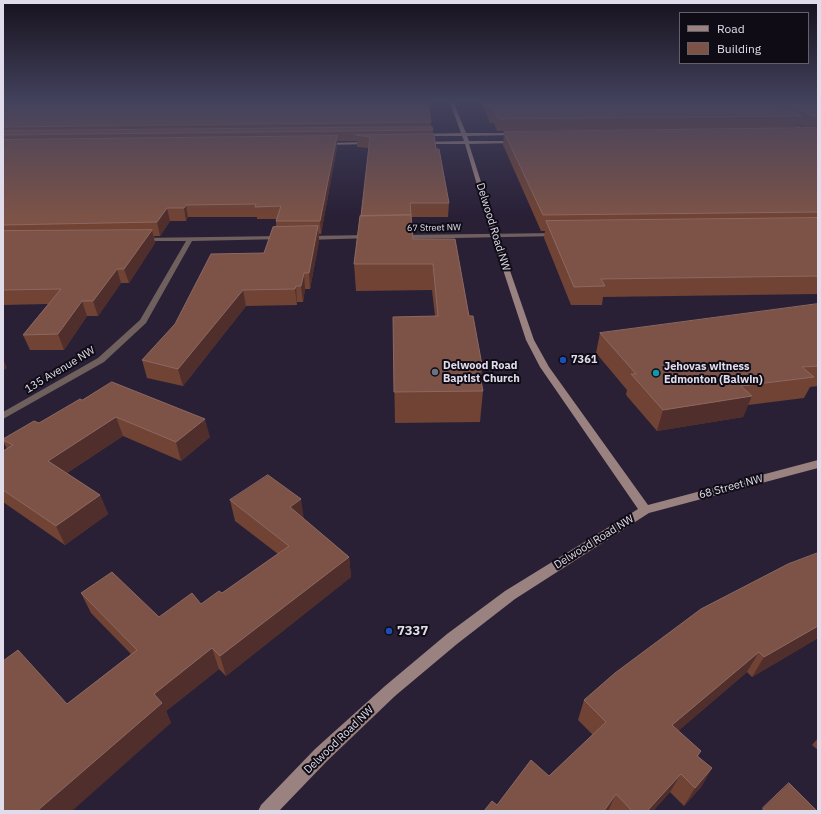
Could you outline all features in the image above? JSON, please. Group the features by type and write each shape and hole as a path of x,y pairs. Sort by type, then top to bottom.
{"street":[{"path":"419,143 438,141"},
{"name":"Delwood Road NW","path":"267,811 321,755 373,707 452,639 510,595 645,510 541,360 530,340 495,236 467,141"},
{"path":"508,141 522,142"},
{"path":"317,144 380,143"},
{"name":"67 Street NW","path":"393,237 566,235"},
{"path":"299,238 378,237"},
{"path":"135,240 292,238"},
{"name":"135 Avenue NW","path":"3,416 101,360 143,321 190,239"},
{"name":"68 Street NW","path":"645,510 818,464"}],"building":[{"path":"3,141 336,141 320,221 276,221 281,206 255,207 256,204 186,205 184,208 167,208 157,222 3,225"},
{"path":"370,141 435,141 436,149 439,149 449,203 410,203 411,215 361,216"},
{"path":"508,141 818,141 818,212 543,215"},
{"path":"411,215 413,239 455,239 469,316 473,316 482,365 478,365 483,391 394,392 393,317 438,316 433,264 354,264 360,216"},
{"path":"818,218 818,276 601,279 605,286 574,287 546,221"},
{"path":"318,226 309,273 304,273 301,286 296,286 295,289 243,290 178,369 142,360 175,324 211,254 264,253 273,227"},
{"path":"152,230 124,269 117,269 93,301 82,301 58,334 23,335 61,289 3,290 3,231"},
{"path":"818,304 818,366 802,367 814,377 741,386 752,396 663,410 631,374 636,374 600,333"},
{"path":"112,382 205,419 176,442 116,417 48,461 100,495 56,526 3,490 3,451 13,445 3,439 34,421 39,423"},
{"path":"268,475 301,499 290,507 349,557 220,656 212,648 154,694 162,703 37,811 3,811 3,661 18,650 67,704 137,650 81,593 112,572 159,617 192,593 201,604 219,591 222,593 289,546 230,500"},
{"path":"818,553 818,626 764,657 759,652 672,725 701,751 697,756 712,768 695,788 681,774 647,811 632,811 616,794 604,811 484,811 492,801 497,805 531,760 549,776 606,722 584,700 615,673 701,609 788,564"},
{"path":"789,783 817,811 766,811 763,808"}],"place":[{"name":"7361","path":"563,360"},
{"name":"Delwood Road Baptist Church","path":"435,372"},
{"name":"Jehovas witness Edmonton (Balwin)","path":"656,373"},
{"name":"7337","path":"389,631"}]}
